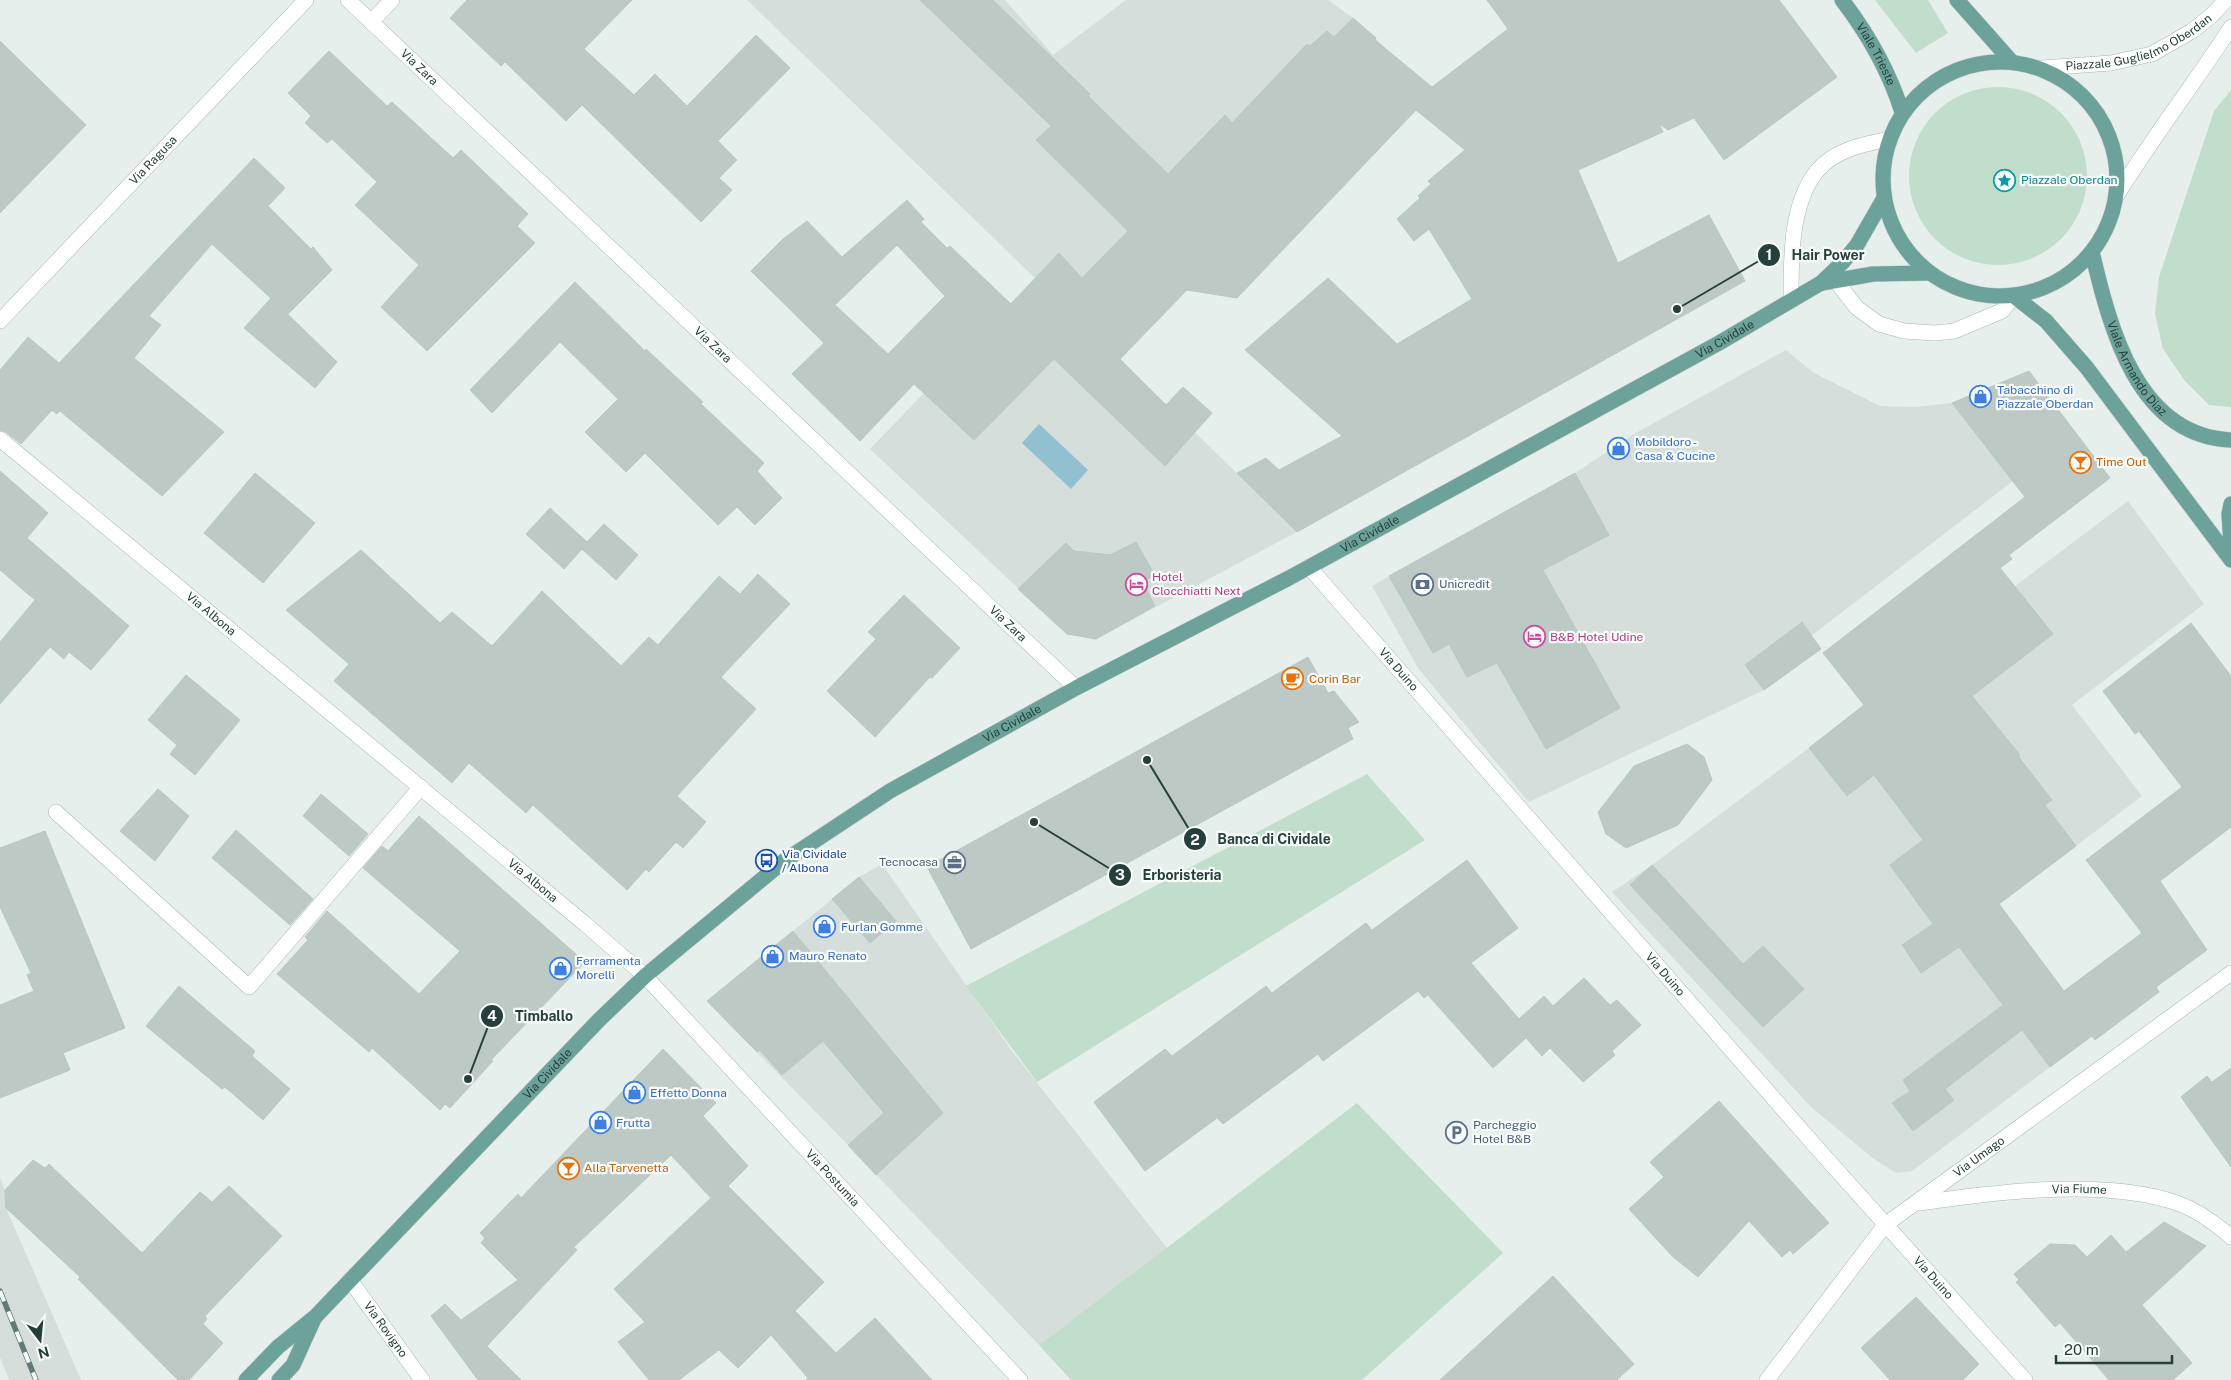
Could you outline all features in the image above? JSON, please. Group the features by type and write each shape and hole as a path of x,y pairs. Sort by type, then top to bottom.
{"main road":[{"name":"Viale Trieste","path":"1842,0 1871,41 1893,84 1902,112"},
{"path":"1957,0 2011,61"},
{"name":"Piazzale Guglielmo Oberdan","path":"2011,61 2042,68 2070,83 2093,106 2109,133 2118,163 2117,195 2109,226 2092,252 2069,274 2043,289 2014,296 1984,296 1955,288 1929,273 1908,252 1892,226 1884,198 1882,168 1889,138 1902,112 1922,90 1949,72 1979,63 2011,61"},
{"path":"1828,282 1857,244 1884,198"},
{"name":"Viale Armando Diaz","path":"2092,252 2113,330 2134,373 2154,404 2174,422 2196,435 2231,440"},
{"path":"1828,282 1872,274 1929,273"},
{"name":"Via Cividale","path":"246,1380 278,1347 316,1316 566,1052 645,976 784,861 890,791 1076,688 1309,567 1719,343 1791,300 1828,282"},
{"path":"2014,296 2046,321 2087,368 2231,560"},
{"path":"2231,504 2229,514 2231,546"},
{"name":"Via Cividale","path":"279,1380 293,1365 316,1316"}],"street":[{"name":"Via Ragusa","path":"0,321 306,0"},
{"path":"348,0 371,22 392,0"},
{"name":"Piazzale Guglielmo Oberdan","path":"2042,68 2111,63 2152,54 2192,31 2211,16 2226,0"},
{"name":"Via Zara","path":"371,22 1076,688"},
{"name":"Piazzale Guglielmo Oberdan","path":"2117,195 2150,142 2198,78 2231,27"},
{"path":"1791,300 1792,244 1797,215 1807,188 1817,171 1833,158 1850,149 1889,138"},
{"path":"1828,282 1857,308 1879,324 1904,331 1935,333 1954,331 2002,311 2014,296"},
{"name":"Via Albona","path":"0,439 584,923 645,976"},
{"name":"Via Duino","path":"1309,567 1885,1225 2025,1380"},
{"path":"56,812 249,987 421,788"},
{"name":"Via Umago","path":"1766,1380 1885,1225 2231,973"},
{"name":"Via Postumia","path":"645,976 1020,1380"},
{"name":"Via Fiume","path":"1916,1204 1992,1193 2058,1190 2143,1194 2177,1203 2201,1214 2231,1237"},
{"name":"Via Rovigno","path":"350,1280 422,1380"}],"shaded area":[{"path":"747,0 1005,0 1053,55 1126,0 1328,0 1353,18 1391,53 1096,336 1297,532 1096,639 1067,634 870,449 1035,278"},
{"path":"1786,350 1814,373 1880,406 1915,407 1952,403 2013,481 1811,636 1801,622 1745,665 1764,690 1529,802 1418,668 1372,586 1575,473 1634,434"},
{"path":"2128,501 2204,604 2072,705 2142,796 1953,939 2050,1067 1912,1171 1896,1173 1874,1159 1811,1107 1612,892 1652,865 1809,748 2015,586"},
{"path":"882,864 1012,1051 1167,1248 1039,1345 707,1001 859,877"},
{"path":"0,1177 5,1190 6,1208 81,1380 9,1380 0,1357"}],"green space":[{"path":"1875,0 1928,0 1948,33 1916,53"},
{"path":"1989,87 2007,87 2040,97 2055,107 2067,119 2077,134 2083,150 2087,176 2083,202 2077,218 2067,233 2055,245 2040,255 2024,261 2007,265 1989,265 1956,255 1941,245 1929,233 1919,218 1913,202 1909,185 1909,167 1919,134 1929,119 1941,107 1956,97 1972,91"},
{"path":"2231,90 2231,407 2209,405 2185,381 2163,349 2155,314 2159,277 2214,111"},
{"path":"1367,774 1425,840 1037,1082 966,986"},
{"path":"1357,1103 1503,1253 1362,1380 1071,1380 1039,1345"}],"water":[{"path":"1039,424 1088,470 1071,489 1022,443"}],"building":[{"path":"467,0 632,0 584,49 634,95 655,74 687,106 756,35 790,68 718,141 737,160 719,178 732,190 701,222 582,105 566,121 505,62 501,66 450,18"},
{"path":"920,0 993,0 1090,94 1088,96 1168,174 1225,115 1232,123 1307,44 1310,46 1327,31 1334,37 1353,18 1376,38 1375,40 1432,87 1508,29 1487,0 1779,0 1837,77 1724,160 1694,118 1668,130 1659,124 1663,132 1578,170 1618,263 1709,215 1745,281 1297,532 1237,473 1266,458 1279,470 1342,436 1245,350 1328,278 1397,344 1472,299 1429,229 1414,241 1397,219 1420,198 1418,196 1431,184 1428,181 1465,150 1416,110 1237,298 1187,290 1120,359 1166,405 1183,387 1212,413 1165,466 1054,359 974,440 914,384 860,441 792,374 824,343 751,271 783,239 807,221 842,257 907,200 924,219 921,222 947,248 950,246 1011,304 1059,253 1082,278 1128,231 1036,140 1051,126","holes":["897,245 945,296 888,354 835,305"]},
{"path":"0,41 86,125 0,213"},
{"path":"329,51 387,106 392,102 453,158 461,150 528,214 517,226 535,243 427,351 381,307 419,265 355,205 377,182 332,139 327,143 305,123 311,116 288,93"},
{"path":"254,158 285,188 268,206 311,249 313,247 332,270 288,314 212,244 149,316 161,325 134,358 224,432 162,496 60,411 57,414 52,410 21,444 6,432 0,430 0,370 28,337 59,363"},
{"path":"575,282 645,351 646,349 703,402 701,404 764,463 757,471 782,498 755,525 737,507 718,525 645,453 626,472 585,432 618,399 560,342 492,413 470,390"},
{"path":"271,298 337,362 315,388 244,328"},
{"path":"2029,371 2110,478 2009,555 2012,559 2000,568 2053,634 1972,696 2020,755 2018,756 2052,800 2045,805 2076,846 1999,904 2064,991 2142,933 2086,860 2182,787 2139,731 2135,734 2103,691 2191,623 2231,676 2231,827 2160,881 2207,950 2156,987 2159,992 2095,1040 2092,1036 2050,1067 2022,1030 1945,1089 1954,1100 1913,1131 1892,1103 1910,1091 1903,1080 2003,1005 1959,947 1921,973 1902,945 1933,924 1890,865 1923,840 1874,775 1847,796 1809,748 1864,705 1823,653 2025,497 1952,403"},
{"path":"0,471 48,513 27,538 129,626 91,670 69,652 64,659 50,647 0,704 0,642 35,600 0,570"},
{"path":"255,473 315,523 263,583 204,533"},
{"path":"1575,473 1609,535 1543,570 1620,708 1546,749 1497,663 1467,677 1449,644 1433,653 1389,576"},
{"path":"550,508 587,542 604,524 638,555 616,580 582,549 564,569 526,534"},
{"path":"1136,542 1155,575 1142,582 1155,606 1096,639 1067,634 1018,589 1066,543 1074,551 1110,555"},
{"path":"361,550 440,623 452,612 492,646 542,591 621,666 649,637 658,645 719,576 740,594 758,574 790,604 721,677 756,709 677,796 706,822 683,848 676,842 649,872 646,869 627,890 533,805 526,813 469,763 452,783 334,681 349,664 286,610"},
{"path":"904,595 960,648 932,678 930,677 875,737 827,691 876,639 868,632"},
{"path":"1802,622 1821,649 1764,690 1745,665"},
{"path":"1308,657 1328,693 1334,691 1359,722 1348,728 1353,739 971,949 927,867"},
{"path":"186,675 240,720 195,775 170,754 177,745 148,720"},
{"path":"1687,744 1704,757 1712,780 1678,825 1626,848 1606,834 1598,812 1634,766"},
{"path":"158,789 189,816 155,861 120,831"},
{"path":"321,794 368,834 349,856 303,816"},
{"path":"419,816 585,962 491,1060 493,1061 450,1108 445,1104 440,1110 372,1048 369,1052 277,974 308,940 305,937 327,911 419,994 460,951 363,868 382,846 388,851"},
{"path":"236,830 313,899 290,925 212,858"},
{"path":"45,831 125,1028 63,1053 70,1070 0,1098 0,1005 34,991 27,975 31,973 0,907 0,848"},
{"path":"1467,860 1518,928 1471,963 1519,1019 1544,996 1553,1006 1584,978 1610,1005 1617,1000 1641,1025 1612,1051 1615,1055 1583,1082 1550,1048 1542,1056 1526,1038 1493,1068 1428,995 1424,998 1418,991 1323,1061 1318,1054 1223,1124 1217,1118 1145,1171 1094,1102 1165,1049 1172,1056 1266,986 1272,993 1366,923 1372,930"},
{"path":"1652,865 1743,964 1763,946 1804,989 1763,1027 1630,885"},
{"path":"859,877 896,921 870,943 832,899"},
{"path":"793,931 943,1113 876,1175 848,1145 884,1113 823,1041 782,1075 760,1050 757,1052 707,1001"},
{"path":"179,986 255,1051 252,1056 290,1089 263,1120 225,1087 222,1089 146,1026"},
{"path":"663,1049 716,1103 703,1116 748,1166 728,1186 824,1282 795,1311 836,1353 875,1318 932,1380 806,1380 808,1378 771,1335 738,1368 719,1350 679,1380 649,1380 618,1342 645,1322 614,1289 711,1198 671,1155 574,1247 577,1250 487,1346 521,1380 478,1380 431,1316 445,1304 461,1320 518,1280 481,1243 485,1238 480,1233 518,1194 521,1198"},
{"path":"2231,1068 2231,1167 2181,1097 2207,1076 2212,1082"},
{"path":"1719,1101 1829,1223 1793,1254 1790,1250 1782,1257 1749,1221 1698,1277 1672,1256 1629,1209 1664,1177 1650,1162"},
{"path":"33,1160 45,1168 49,1164 142,1253 200,1192 212,1202 229,1186 282,1236 205,1316 207,1319 203,1324 223,1343 189,1380 178,1380 78,1279 80,1277 6,1208 5,1190"},
{"path":"2164,1222 2206,1246 2142,1305 2192,1363 2173,1380 2109,1380 2060,1323 2055,1327 2016,1282 2019,1280 2014,1274 2050,1244 2075,1245 2087,1257 2111,1235 2126,1252"},
{"path":"1553,1276 1634,1364 1617,1380 1440,1380"},
{"path":"1916,1297 1979,1364 1963,1380 1890,1380 1861,1348"}],"railway":[{"path":"0,1291 36,1380"}],"place":[{"name":"Piazzale Oberdan","path":"2005,180"},
{"name":"Hair Power","path":"1677,309"},
{"name":"Tabacchino di Piazzale Oberdan","path":"1981,397"},
{"name":"Mobildoro - Casa & Cucine","path":"1619,449"},
{"name":"Time Out","path":"2080,462"},
{"name":"Hotel Clocchiatti Next","path":"1136,584"},
{"name":"Unicredit","path":"1423,584"},
{"name":"B&B Hotel Udine","path":"1534,637"},
{"name":"Corin Bar","path":"1293,679"},
{"name":"Banca di Cividale","path":"1147,760"},
{"name":"Erboristeria","path":"1034,822"},
{"name":"Via Cividale / Albona","path":"766,861"},
{"name":"Tecnocasa","path":"954,862"},
{"name":"Furlan Gomme","path":"825,927"},
{"name":"Mauro Renato","path":"773,956"},
{"name":"Ferramenta Morelli","path":"560,968"},
{"name":"Timballo","path":"468,1079"},
{"name":"Effetto Donna","path":"634,1093"},
{"name":"Frutta","path":"600,1123"},
{"name":"Parcheggio Hotel B&B","path":"1457,1132"},
{"name":"Alla Tarvenetta","path":"568,1168"}]}
